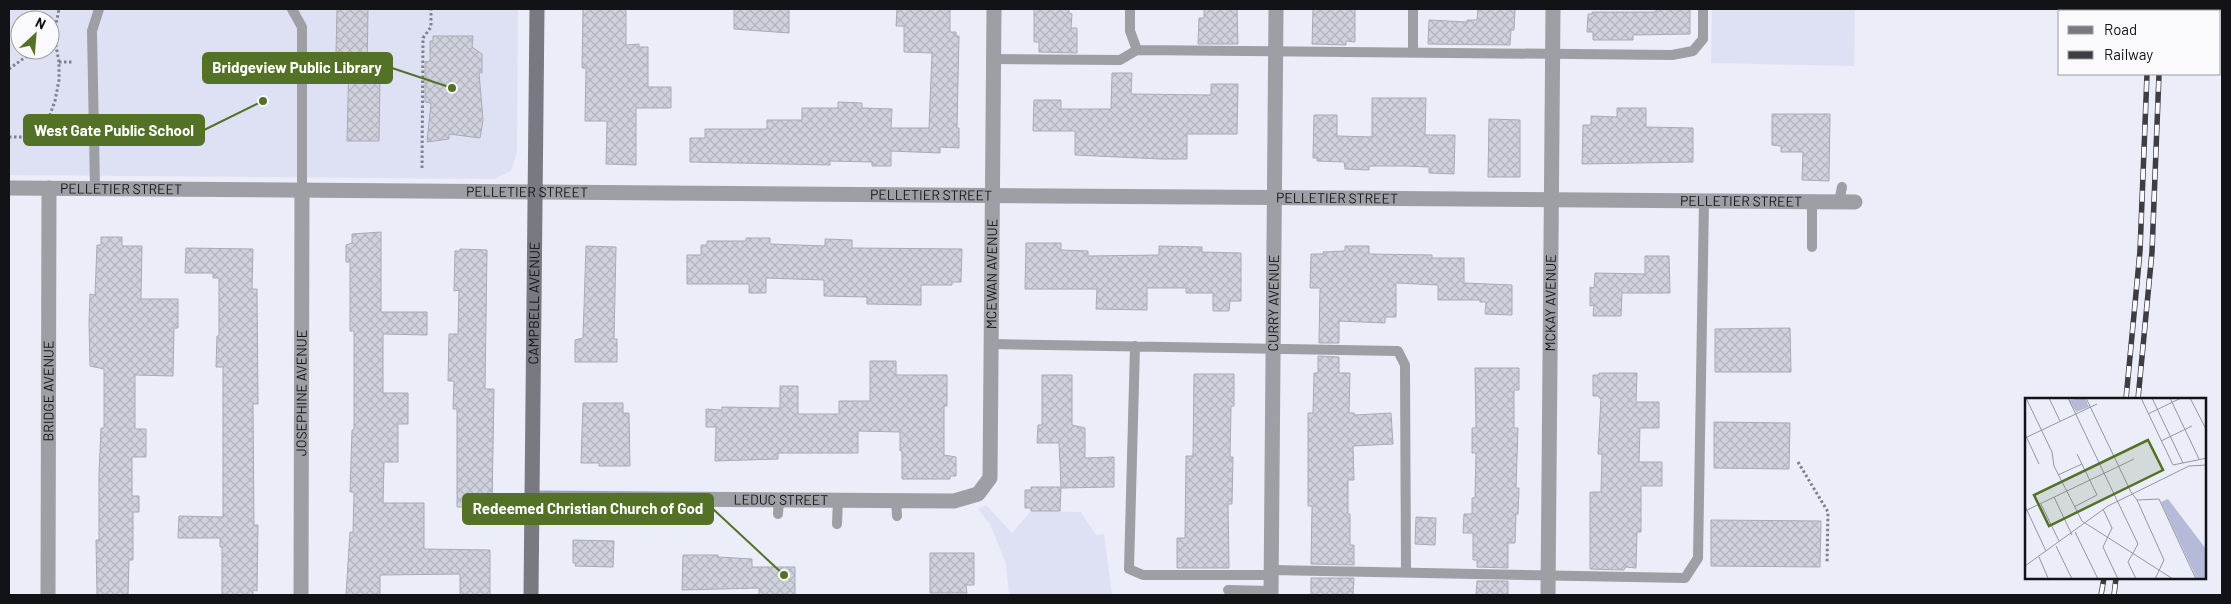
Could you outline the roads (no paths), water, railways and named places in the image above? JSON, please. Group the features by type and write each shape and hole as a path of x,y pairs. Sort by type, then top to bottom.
{"street":[{"name":"CAMPBELL AVENUE","path":"531,595 537,9"},
{"name":"MCEWAN AVENUE","path":"990,478 994,9"},
{"name":"CURRY AVENUE","path":"1271,593 1276,9"},
{"name":"MCKAY AVENUE","path":"1548,595 1553,9"},
{"name":"PELLETIER STREET","path":"9,188 1855,202"},
{"name":"BRIDGE AVENUE","path":"48,595 49,188"},
{"name":"JOSEPHINE AVENUE","path":"301,595 302,190"},
{"name":"LEDUC STREET","path":"532,498 779,507 838,500 954,501 978,494 990,478"}],"lane":[{"path":"95,188 92,31 99,9"},
{"path":"292,9 302,27 302,190"},
{"path":"1130,9 1130,31 1137,50"},
{"path":"1413,9 1413,51"},
{"path":"994,59 1120,60 1137,50 1413,51 1672,55 1693,51 1703,39 1703,9"},
{"path":"1839,202 1842,187"},
{"path":"1135,346 1129,569 1143,574 1406,572 1685,578 1698,558 1704,201"},
{"path":"1812,202 1812,247"},
{"path":"991,344 1398,351 1405,365 1406,572"},
{"path":"837,524 838,500"},
{"path":"896,500 897,516"},
{"path":"1228,590 1271,593"}],"railway":[{"path":"2126,398 2140,251 2147,75"},
{"path":"2138,398 2152,252 2159,75"},
{"path":"2101,595 2104,579"},
{"path":"2114,595 2116,579"}],"place":[{"name":"Bridgeview Public Library","path":"452,88"},
{"name":"West Gate Public School","path":"263,101"},
{"name":"Redeemed Christian Church of God","path":"784,575"}]}
